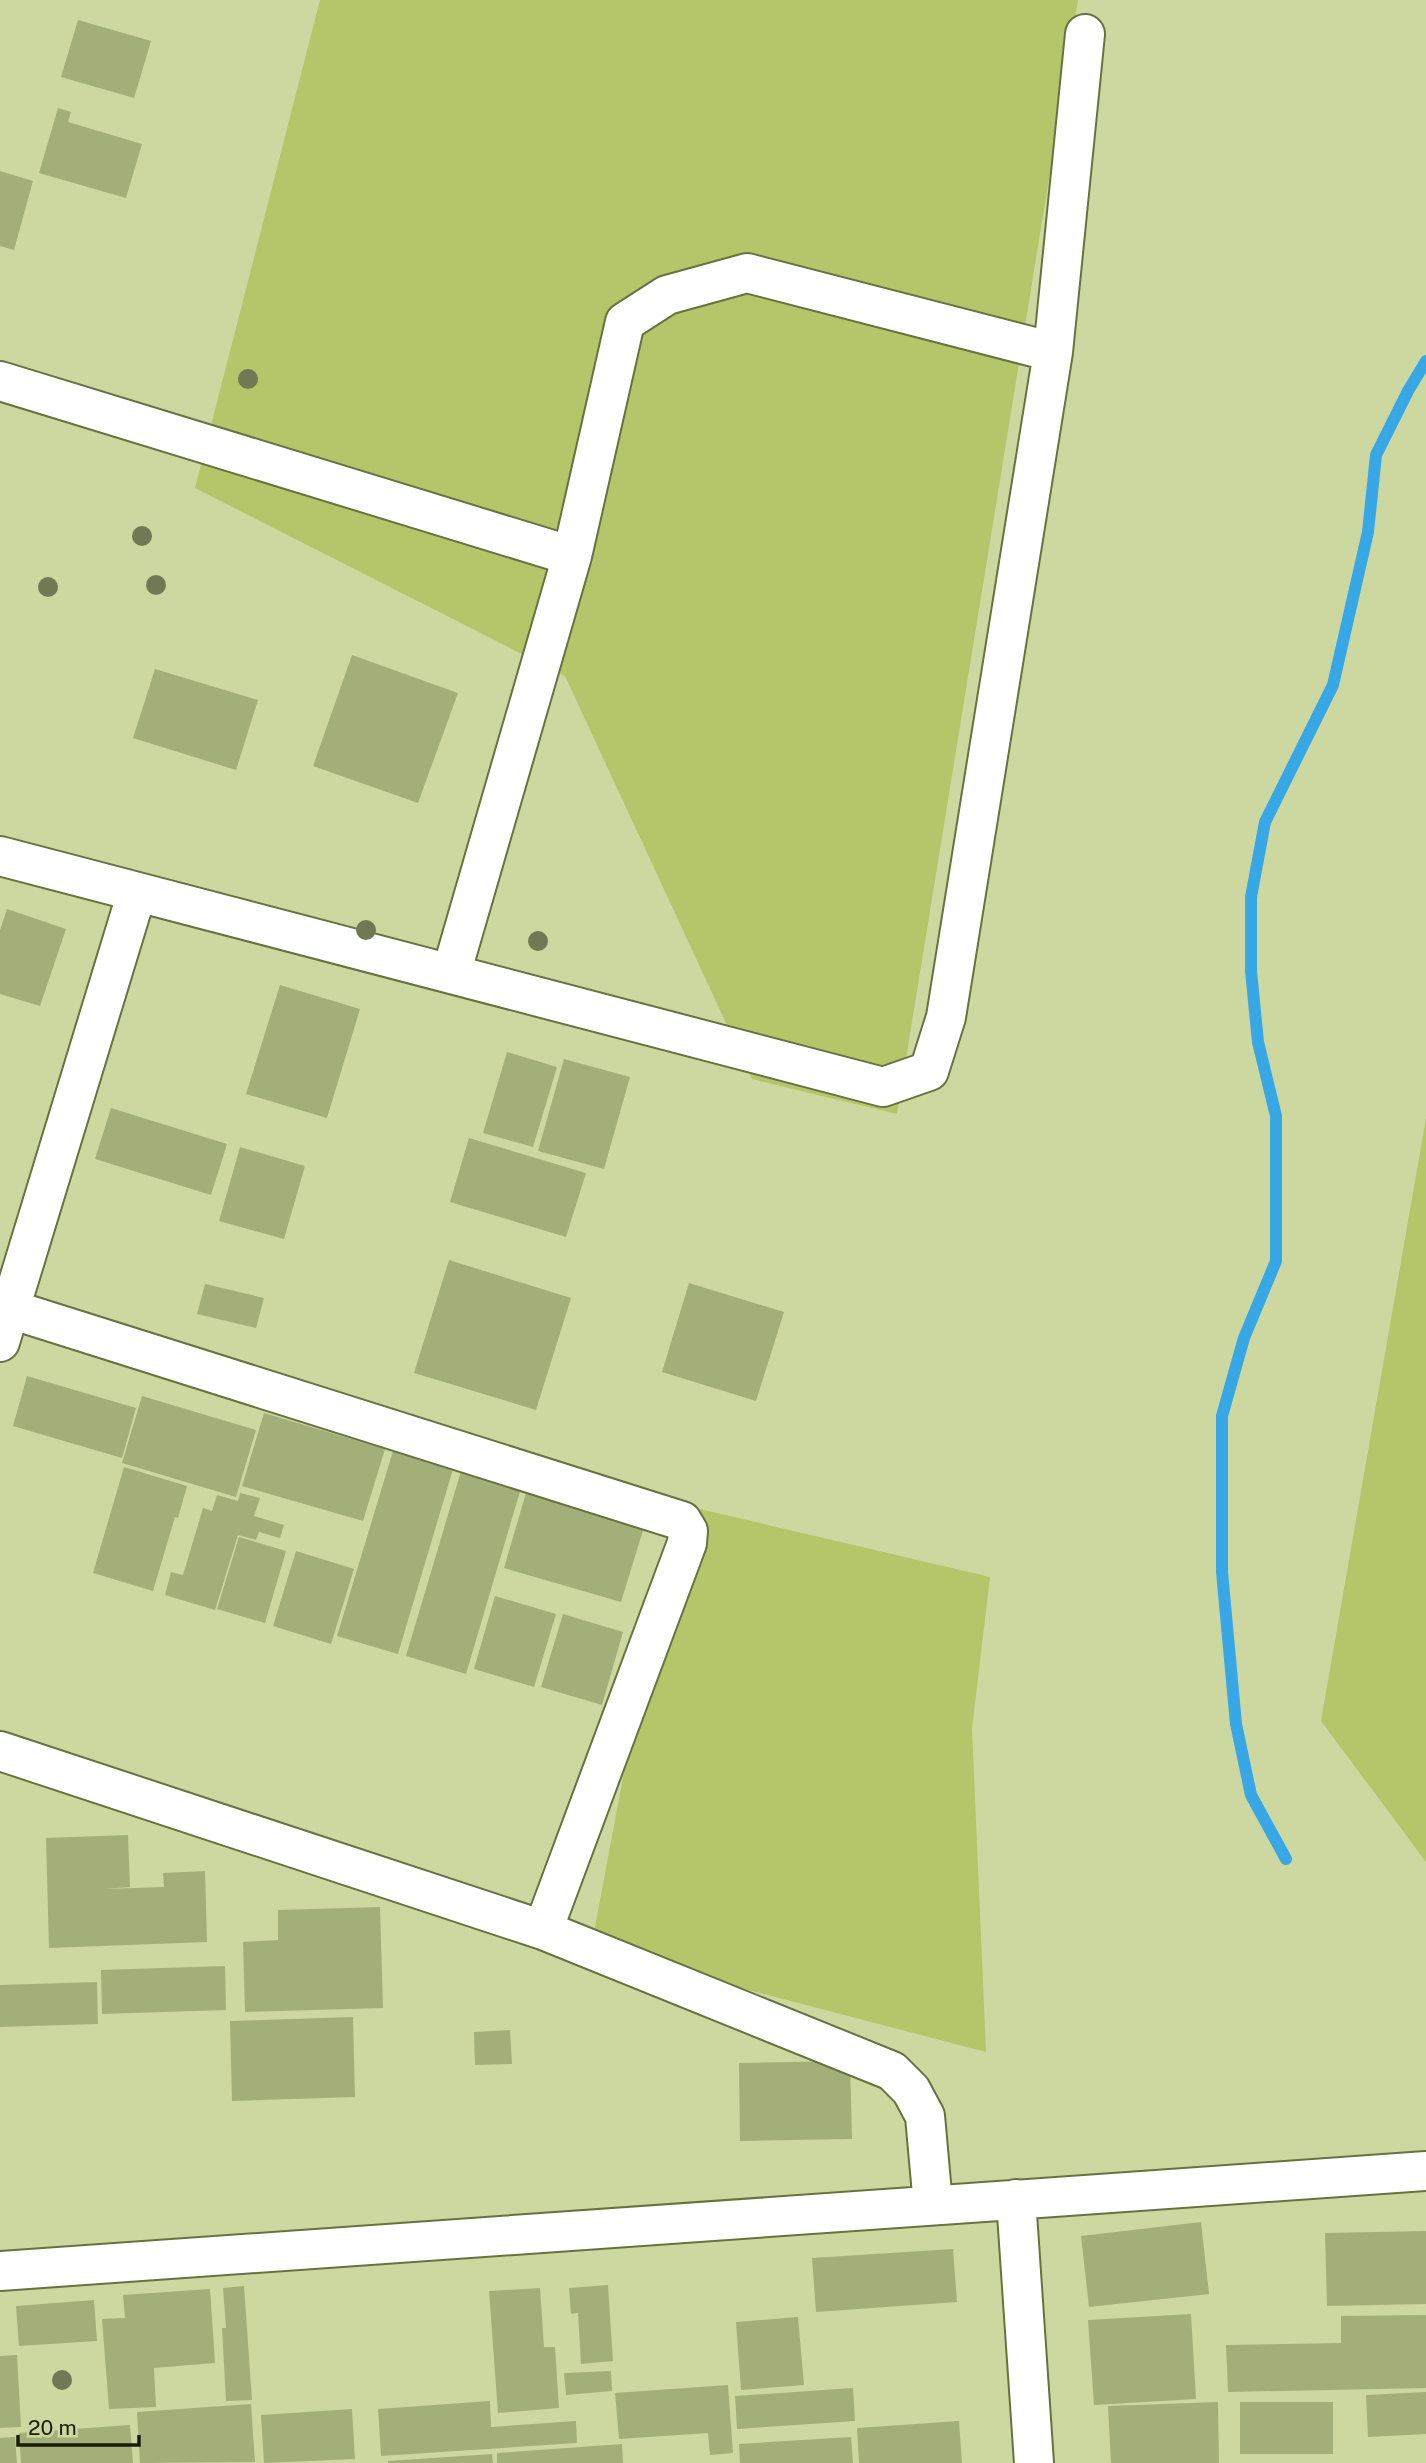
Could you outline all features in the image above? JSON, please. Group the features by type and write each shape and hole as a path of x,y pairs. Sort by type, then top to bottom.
{"street":[{"path":"0,856 883,1087 929,1071 946,1017 1053,352 1085,34"},
{"path":"451,974 572,556 625,322 667,295 747,273 1053,352"},
{"path":"0,381 572,556"},
{"path":"137,892 5,1326 682,1521 688,1531 687,1543 543,1930"},
{"path":"0,1751 543,1930 892,2071 911,2090 925,2116 933,2205"},
{"path":"0,2271 1426,2171"},
{"path":"1016,2199 1034,2463"}],"green space":[{"path":"320,0 1078,0 897,1114 752,1079 565,676 195,488"},
{"path":"1426,1118 1426,1862 1321,1721"},
{"path":"674,1503 990,1577 972,1729 986,2052 591,1949"}],"building":[{"path":"78,20 151,41 134,98 61,77"},
{"path":"58,108 71,112 68,122 142,144 126,198 39,173"},
{"path":"0,171 33,181 14,250 0,246"},
{"path":"352,655 458,693 418,803 313,766"},
{"path":"155,669 258,700 236,770 133,738"},
{"path":"7,909 66,929 40,1006 0,994 0,930"},
{"path":"280,985 360,1009 327,1118 246,1094"},
{"path":"507,1052 557,1067 533,1147 483,1133"},
{"path":"564,1059 630,1077 604,1169 538,1151"},
{"path":"111,1108 227,1144 211,1195 95,1159"},
{"path":"469,1138 586,1173 566,1237 450,1202"},
{"path":"240,1147 305,1166 284,1239 219,1221"},
{"path":"449,1260 571,1298 536,1410 414,1373"},
{"path":"689,1283 784,1312 756,1401 662,1372"},
{"path":"205,1284 264,1298 256,1328 197,1314"},
{"path":"27,1376 136,1408 122,1458 13,1426"},
{"path":"142,1396 256,1430 236,1497 122,1463"},
{"path":"264,1413 385,1449 363,1521 242,1486"},
{"path":"393,1451 453,1469 398,1654 337,1636"},
{"path":"124,1467 187,1486 153,1591 93,1573"},
{"path":"461,1471 521,1488 466,1674 406,1656"},
{"path":"240,1493 260,1498 254,1516 284,1525 280,1538 259,1532 256,1540 238,1535 215,1610 165,1595 171,1572 183,1575 203,1508 212,1511 217,1495 238,1501"},
{"path":"526,1493 644,1527 621,1602 504,1568"},
{"path":"239,1537 286,1551 265,1623 217,1609"},
{"path":"296,1551 354,1569 331,1644 273,1626"},
{"path":"495,1596 556,1614 534,1687 474,1669"},
{"path":"563,1614 623,1632 602,1705 541,1687"},
{"path":"128,1835 130,1887 104,1889 164,1887 163,1873 205,1871 207,1942 49,1948 46,1838"},
{"path":"380,1907 383,2008 245,2012 243,1942 278,1940 278,1910"},
{"path":"225,1966 226,2010 102,2014 101,1970"},
{"path":"97,1982 98,2024 0,2027 0,1985"},
{"path":"353,2017 355,2097 232,2101 230,2021"},
{"path":"510,2030 512,2064 475,2065 474,2032"},
{"path":"850,2061 852,2139 740,2141 739,2063"},
{"path":"1201,2222 1209,2294 1089,2307 1081,2236"},
{"path":"1426,2231 1426,2304 1327,2306 1325,2233"},
{"path":"953,2249 957,2302 816,2312 812,2258"},
{"path":"608,2285 613,2361 581,2364 578,2313 571,2314 569,2288"},
{"path":"244,2286 252,2400 226,2401 223,2288"},
{"path":"540,2288 544,2347 555,2347 559,2408 498,2413 489,2291"},
{"path":"210,2289 215,2363 154,2368 156,2407 109,2409 102,2319 125,2318 123,2295"},
{"path":"94,2300 97,2341 19,2346 16,2306"},
{"path":"1191,2314 1196,2399 1094,2405 1088,2320"},
{"path":"1426,2315 1426,2388 1228,2392 1226,2345 1341,2343 1341,2316"},
{"path":"798,2317 804,2385 741,2390 736,2322"},
{"path":"17,2355 21,2427 0,2428 0,2356"},
{"path":"611,2371 612,2391 566,2395 564,2373"},
{"path":"728,2385 733,2453 710,2455 708,2433 619,2439 615,2393"},
{"path":"853,2388 855,2421 737,2429 735,2396"},
{"path":"1426,2392 1426,2434 1368,2437 1366,2395"},
{"path":"490,2401 491,2427 576,2421 577,2443 381,2456 378,2409"},
{"path":"1218,2402 1219,2463 1111,2463 1108,2406"},
{"path":"1240,2402 1333,2402 1333,2454 1240,2454"},
{"path":"251,2404 255,2462 140,2463 137,2412"},
{"path":"352,2409 355,2459 264,2463 261,2415"},
{"path":"959,2421 962,2463 859,2463 857,2428"},
{"path":"130,2425 133,2463 21,2463 19,2433"},
{"path":"15,2437 17,2463 0,2463 0,2438"},
{"path":"851,2437 853,2463 740,2463 739,2444"},
{"path":"622,2444 623,2463 497,2463 497,2453"},
{"path":"492,2454 493,2463 388,2463 388,2461"}],"waterway":[{"path":"1286,1859 1251,1795 1236,1724 1222,1572 1222,1416 1244,1338 1276,1261 1276,1116 1258,1042 1251,971 1251,897 1265,822 1333,685 1368,532 1376,455 1426,361"}]}
